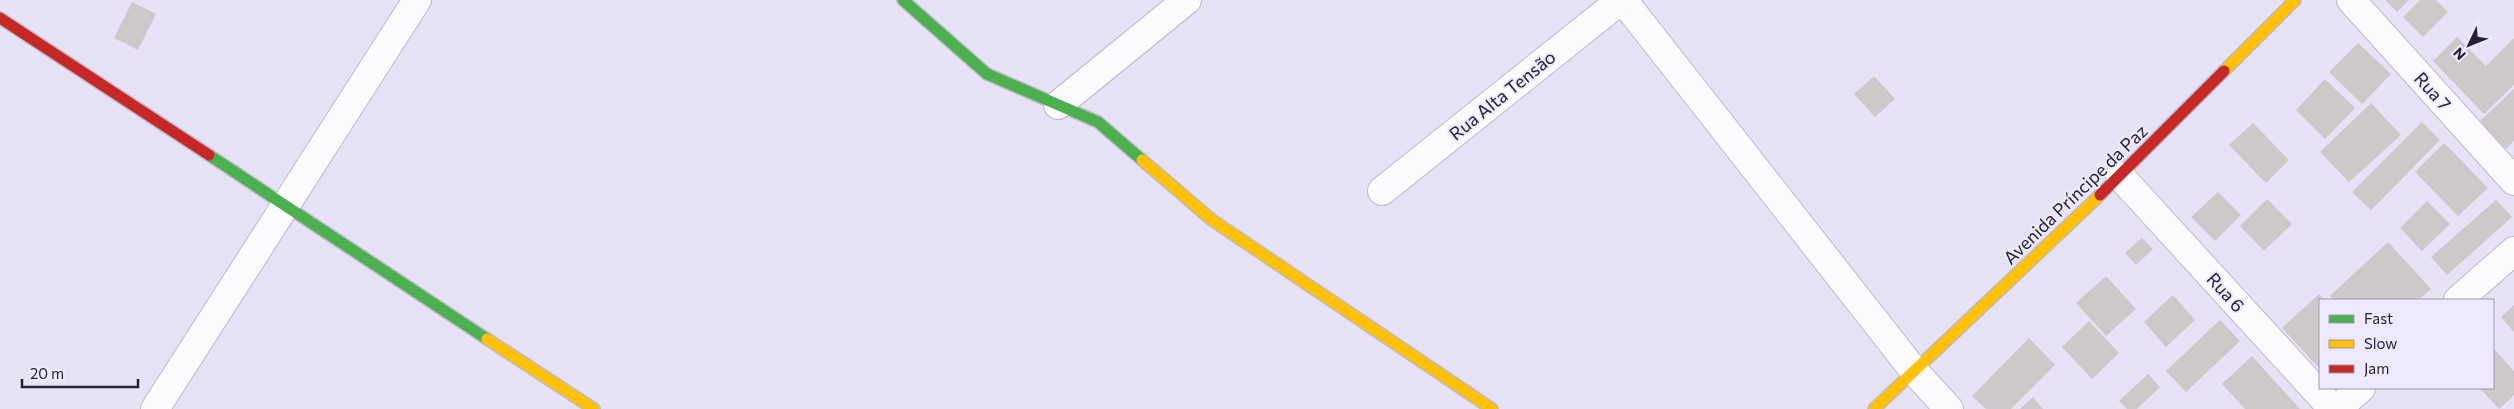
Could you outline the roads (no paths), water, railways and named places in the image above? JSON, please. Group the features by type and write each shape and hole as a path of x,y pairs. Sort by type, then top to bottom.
{"street":[{"path":"155,409 417,0"},
{"path":"903,0 986,74 1098,122 1212,220 1492,409"},
{"path":"1058,105 1187,0"},
{"path":"1622,0 1915,372 1949,409"},
{"name":"Rua Alta Tensão","path":"1382,191 1622,0"},
{"name":"Avenida Príncipe da Paz","path":"1874,409 2120,176 2295,0"},
{"name":"Rua 7","path":"2351,0 2514,181"},
{"path":"0,18 594,409"},
{"name":"Rua 6","path":"2120,176 2332,409"},
{"path":"2459,299 2514,252"},
{"path":"2338,409 2360,389"}]}
